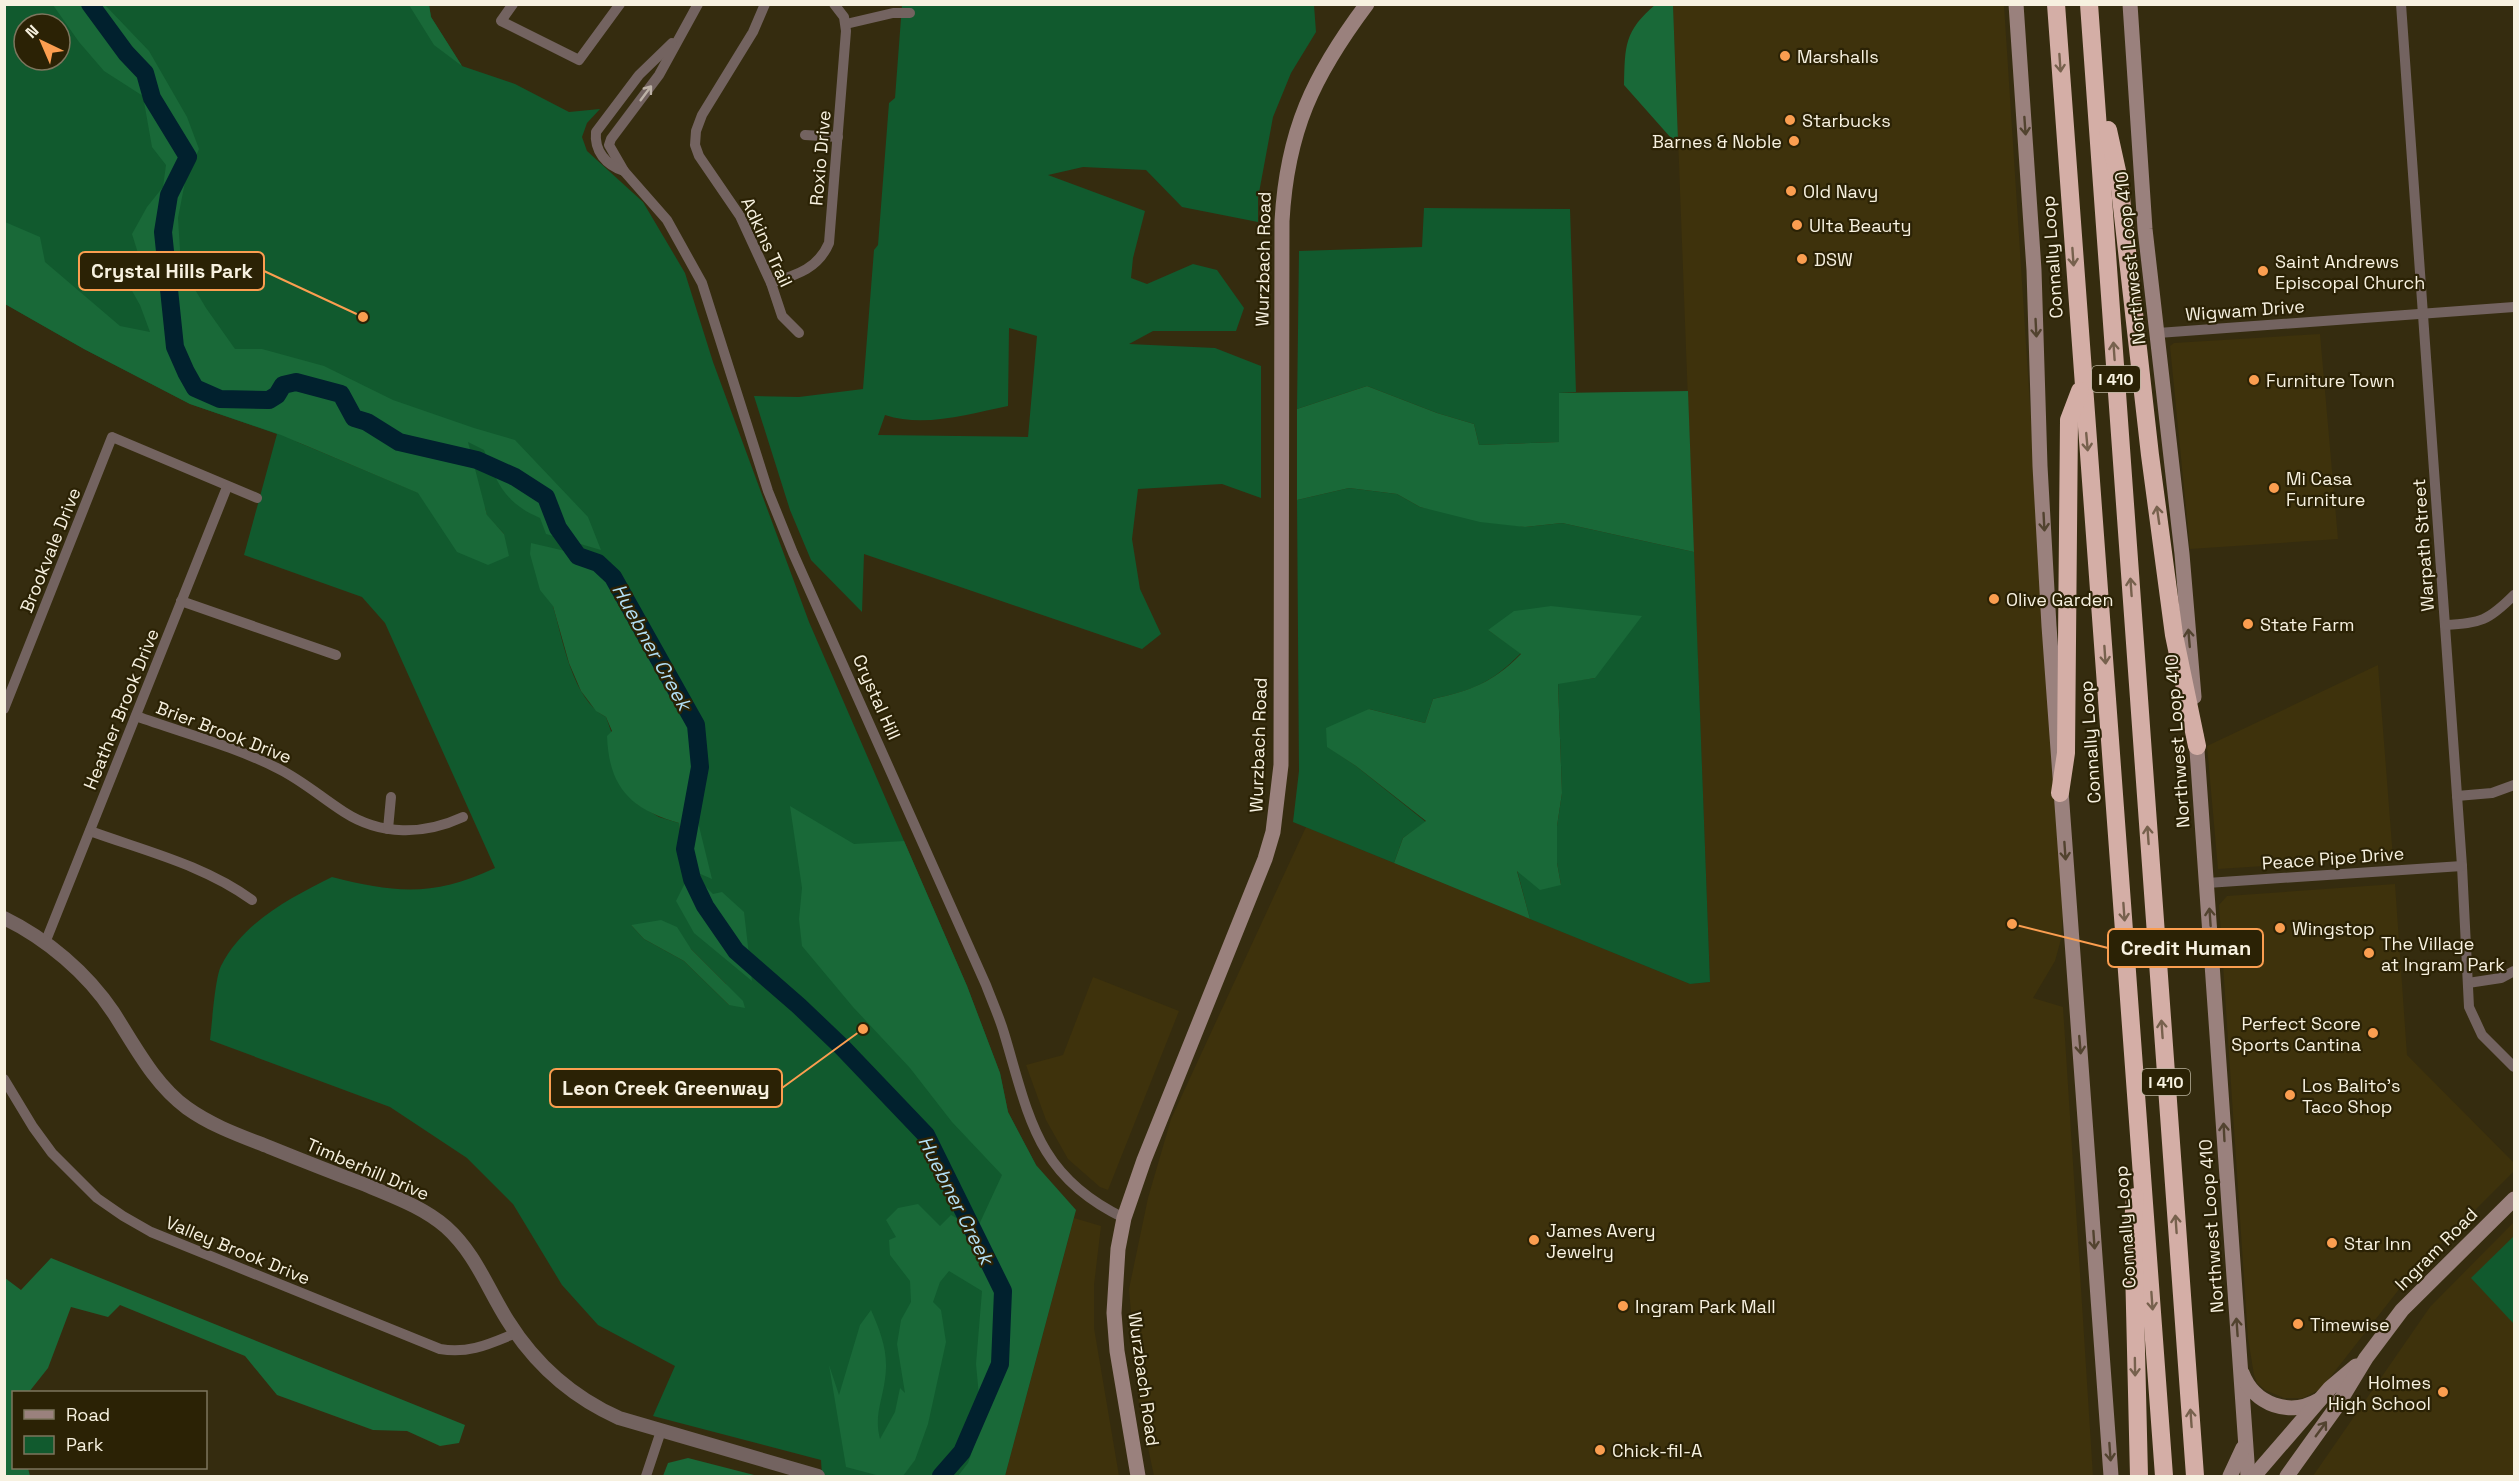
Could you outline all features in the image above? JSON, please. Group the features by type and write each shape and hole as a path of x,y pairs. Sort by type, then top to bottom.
{"highway":[{"name":"Connally Loop","path":"2056,4 2082,384 2098,555 2164,1476"},
{"name":"I 410","path":"2089,4 2195,1476"},
{"path":"2094,70 2119,180 2147,432 2170,601 2197,746"},
{"path":"2061,793 2066,753 2069,420 2082,384"},
{"path":"2139,1476 2133,1224 2140,1138"}],"main road":[{"name":"Wurzbach Road","path":"1138,1476 1117,1352 1114,1313 1117,1259 1124,1218 1155,1132 1254,890 1273,832 1281,765 1281,233 1284,185 1290,153 1302,112 1330,56 1367,4"},
{"path":"2016,4 2033,248 2040,466 2061,793 2111,1476"},
{"name":"Northwest Loop 410","path":"2130,4 2145,229 2182,555 2248,1476"},
{"name":"Ingram Road","path":"2287,1476 2336,1409 2366,1358 2405,1307 2514,1198"},
{"name":"Ingram Road","path":"2254,1476 2321,1399 2366,1358"},
{"path":"2240,1366 2250,1387 2270,1404 2296,1408 2308,1406 2321,1399"},
{"path":"2230,1476 2242,1450 2245,1427"}],"street":[{"path":"513,4 501,21 579,60 620,4"},
{"path":"679,37 698,4"},
{"name":"Adkins Trail","path":"765,4 753,32 702,115 696,131 695,145 699,156 740,216 771,283 782,316 799,333"},
{"path":"834,4 846,24 893,12 910,13"},
{"name":"Warpath Street","path":"2401,4 2462,866 2469,1007 2478,1029 2514,1067"},
{"name":"Roxio Drive","path":"771,283 805,272 825,254 829,243 846,24"},
{"name":"Crystal Hill","path":"624,171 616,168 600,154 595,140 598,127 639,75 679,37"},
{"name":"Crystal Hill","path":"679,37 659,75 609,145 624,171 667,220 702,284 768,491 986,985 1003,1030 1036,1136 1071,1183 1104,1208 1124,1218"},
{"path":"805,135 838,137"},
{"name":"Wigwam Drive","path":"2158,333 2514,307"},
{"name":"Brookvale Drive","path":"4,709 112,437 226,487"},
{"path":"226,487 257,498"},
{"name":"Heather Brook Drive","path":"45,943 226,487"},
{"path":"2445,625 2472,623 2486,619 2514,595"},
{"path":"182,601 336,655"},
{"name":"Brier Brook Drive","path":"136,716 279,769 353,818 388,829 425,830 463,817"},
{"path":"2457,796 2492,793 2514,786"},
{"path":"388,829 391,797"},
{"path":"90,831 198,869 235,888 252,900"},
{"name":"Peace Pipe Drive","path":"2207,884 2462,866"},
{"name":"Timberhill Drive","path":"4,918 45,943 94,988 148,1067 186,1108 219,1127 412,1205 444,1226 471,1254 516,1333 536,1359 576,1394 619,1418 819,1476"},
{"path":"2468,982 2487,981 2514,971"},
{"name":"Valley Brook Drive","path":"4,1079 33,1127 73,1176 123,1216 151,1232 440,1349 458,1352 487,1345 516,1333"},
{"path":"646,1476 661,1431"}],"shaded area":[{"path":"1673,5 2004,5 2063,914 2061,939 2055,961 2033,998 2063,1007 2093,1476 1154,1476 1139,1405 1129,1289 1148,1198 1171,1119 1306,827 1690,984 1710,982"},
{"path":"2320,334 2338,539 2190,549 2170,346 2174,343"},
{"path":"2378,665 2393,858 2218,869 2207,746"},
{"path":"2395,884 2407,1055 2514,1163 2514,1171 2411,1274 2321,1389 2303,1398 2284,1398 2265,1390 2257,1383 2248,1338 2219,905 2227,896"},
{"path":"1093,977 1179,1011 1108,1190 1100,1187 1068,1159 1046,1120 1026,1065 1063,1055"},
{"path":"1074,1218 1101,1226 1094,1285 1094,1328 1119,1476 1005,1476"},
{"name":"Holmes High School","path":"2514,1222 2514,1476 2313,1476 2430,1307"}],"green space":[{"path":"1656,4 1673,5 1678,140 1671,138 1624,85 1628,40 1645,14"},
{"path":"5,5 429,5 431,17 462,66 515,84 569,112 600,109 587,123 582,137 587,151 643,202 685,273 713,362 809,622 967,986 1000,1073 1008,1112 1036,1165 1005,1476 822,1476 821,1460 653,1416 675,1366 598,1325 562,1285 513,1204 467,1158 390,1107 210,1040 215,990 221,966 230,950 242,936 284,903 332,877 395,889 433,888 453,884 495,868 385,623 362,597 244,555 277,434 190,404 84,349 5,304","holes":["295,441 485,508 487,516 504,534 427,505 419,493","612,569 692,720 697,774 680,859 679,823 659,817 637,804 606,717 585,697 570,668 553,606","631,925 691,949 726,984 729,1005 684,961 644,939"]},
{"path":"53,5 105,5 149,51 187,117 199,149 185,182 178,218 181,266 206,308 235,349 262,349 324,366 393,400 515,440 588,517 601,550 546,534 540,518 518,506 498,483 484,450 468,442 487,515 504,534 509,556 488,565 457,552 418,493 281,435 190,404 84,349 5,304 5,222 40,237 45,262 120,326 150,332 140,305 127,282 142,266 132,234 147,207 163,187 166,165 152,147 143,96 104,71 79,42 72,32 72,12 58,12"},
{"path":"409,5 429,5 431,17 462,66 434,45"},
{"path":"902,5 1314,5 1316,32 1291,73 1273,117 1258,198 1258,222 1182,207 1146,170 1083,167 1048,175 1145,211 1133,258 1131,278 1147,284 1193,264 1217,270 1244,308 1236,331 1153,331 1129,344 1215,348 1261,366 1261,498 1222,484 1138,489 1132,539 1140,589 1161,634 1142,649 864,554 862,612 811,560 790,510 754,396 799,397 863,389 874,250 878,245 889,103 895,98","holes":["1009,328 1037,336 1028,437 878,435 885,415 900,419 931,420 1008,406"]},
{"path":"1424,208 1570,209 1576,392 1559,393 1559,442 1479,445 1474,424 1437,413 1367,386 1297,409 1299,251 1422,247"},
{"path":"1367,386 1437,413 1474,424 1479,445 1559,442 1559,393 1688,391 1694,552 1562,523 1525,527 1480,522 1420,507 1397,494 1349,488 1297,500 1297,409"},
{"path":"1349,488 1397,494 1420,507 1525,527 1562,523 1694,552 1710,982 1690,984 1530,919 1517,870 1561,885 1557,863 1557,826 1562,793 1558,683 1595,678 1488,630 1521,653 1501,672 1471,688 1433,699 1425,723 1369,709 1328,747 1356,766 1426,822 1403,838 1394,863 1293,822 1299,771 1297,500"},
{"path":"531,543 587,556 612,569 692,720 697,774 696,814 712,879 682,866 679,823 647,811 635,803 618,782 609,754 607,736 612,731 606,717 596,711 581,691 569,663 553,606 540,590 530,554"},
{"path":"1551,606 1642,616 1595,678 1558,684 1562,793 1557,826 1557,863 1561,885 1540,890 1517,871 1530,919 1394,863 1403,838 1426,821 1356,766 1327,747 1326,728 1369,709 1425,723 1433,699 1459,692 1491,679 1521,654 1488,630 1514,611"},
{"path":"790,806 854,844 904,841 967,986 1000,1073 1008,1112 1036,1165 1076,1210 1005,1476 958,1476 968,1463 984,1417 979,1396 976,1364 982,1291 949,1271 940,1282 933,1302 941,1310 946,1342 928,1424 915,1460 903,1476 880,1476 846,1467 829,1365 839,1395 860,1325 871,1310 881,1335 886,1360 878,1416 880,1439 895,1412 900,1388 905,1393 897,1344 901,1320 911,1302 910,1281 890,1255 889,1240 896,1237 886,1220 898,1208 918,1204 940,1226 951,1215 977,1229 1002,1175 952,1122 910,1068 853,1007 802,946 799,919 802,888"},
{"path":"687,879 704,885 713,894 722,892 744,912 752,981 694,933 676,901"},
{"path":"661,920 677,927 691,949 743,1001 745,1008 729,1005 684,961 644,939 631,925"},
{"path":"2514,1236 2514,1324 2471,1278"},
{"path":"51,1258 465,1425 459,1443 440,1446 407,1431 373,1430 277,1395 245,1356 120,1305 108,1317 71,1307 48,1368 30,1391 12,1391 12,1469 28,1469 30,1476 5,1476 5,1278 21,1290"},
{"path":"688,1458 758,1476 663,1476 668,1463"}],"waterway":[{"name":"Huebner Creek","path":"90,4 126,53 145,73 152,98 188,157 169,195 163,232 175,347 195,388 220,399 269,400 277,395 283,385 296,382 341,394 354,418 367,422 399,442 477,460 515,477 546,497 558,528 578,556 598,563 613,577 696,725 700,767 685,849 692,879 705,906 736,951 842,1047 926,1135 1003,1291 1000,1364 962,1452 941,1476"}],"place":[{"name":"Marshalls","path":"1785,56"},
{"name":"Starbucks","path":"1790,120"},
{"name":"Barnes & Noble","path":"1794,141"},
{"name":"Old Navy","path":"1791,191"},
{"name":"Ulta Beauty","path":"1797,225"},
{"name":"DSW","path":"1802,259"},
{"name":"Saint Andrews Episcopal Church","path":"2263,271"},
{"name":"Crystal Hills Park","path":"363,317"},
{"name":"Furniture Town","path":"2254,380"},
{"name":"Mi Casa Furniture","path":"2274,488"},
{"name":"Olive Garden","path":"1994,599"},
{"name":"State Farm","path":"2248,624"},
{"name":"Credit Human","path":"2012,924"},
{"name":"Wingstop","path":"2280,928"},
{"name":"The Village at Ingram Park","path":"2369,953"},
{"name":"Leon Creek Greenway","path":"863,1029"},
{"name":"Perfect Score Sports Cantina","path":"2373,1033"},
{"name":"Los Balito's Taco Shop","path":"2290,1095"},
{"name":"James Avery Jewelry","path":"1534,1240"},
{"name":"Star Inn","path":"2332,1243"},
{"name":"Ingram Park Mall","path":"1623,1306"},
{"name":"Timewise","path":"2298,1324"},
{"name":"Holmes High School","path":"2443,1392"},
{"name":"Chick-fil-A","path":"1600,1450"}]}
